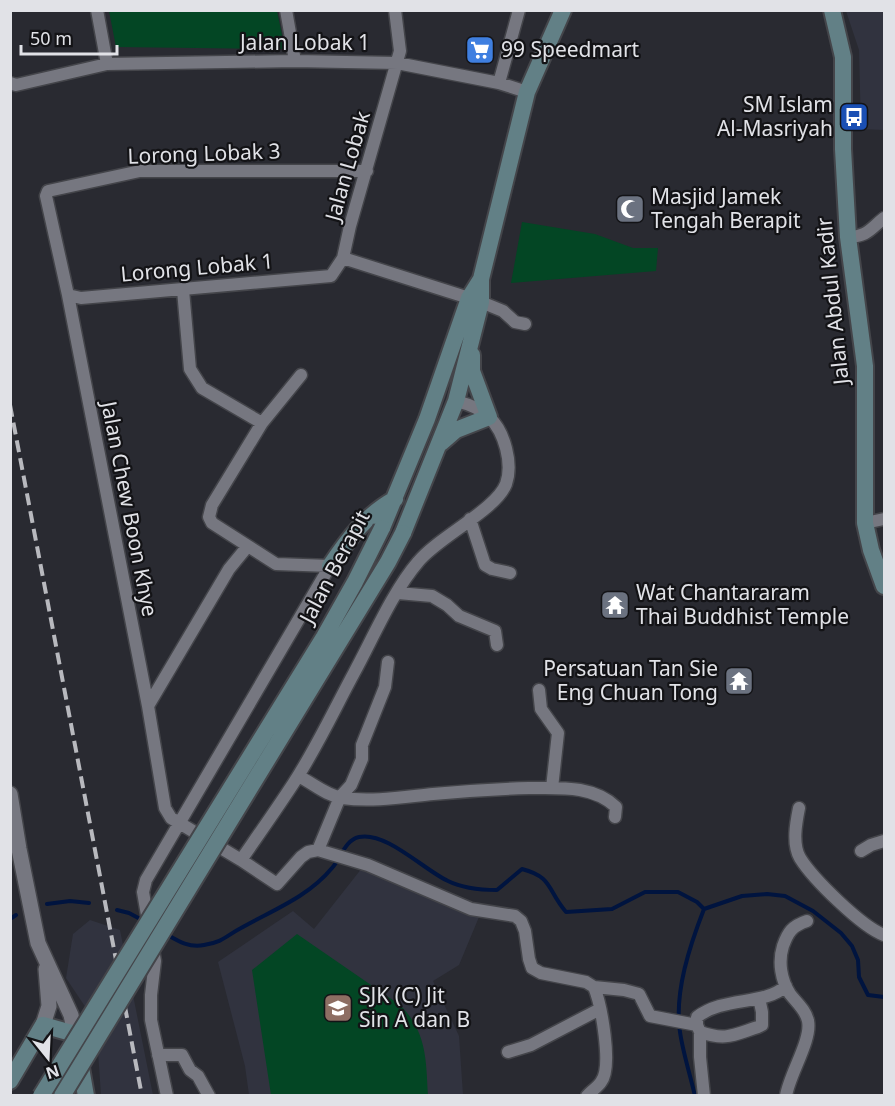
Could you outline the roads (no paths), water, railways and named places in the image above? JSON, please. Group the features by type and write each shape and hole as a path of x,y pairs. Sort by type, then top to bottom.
{"main road":[{"path":"440,444 456,430 489,417 472,371 475,300 526,92 563,10"},
{"name":"Jalan Abdul Kadir","path":"832,10 843,57 843,149 848,237 865,366 865,523 871,550 885,586"},
{"name":"Jalan Berapit","path":"41,1095 324,638 355,582 382,528 475,300"},
{"path":"62,1095 388,562 403,533 440,444 456,401 472,339"},
{"path":"427,419 443,405 456,401"},
{"path":"330,566 351,536 377,509 394,499"},
{"path":"10,1082 43,1025 75,1034 86,1095"}],"street":[{"path":"97,10 107,64"},
{"path":"285,10 295,61"},
{"name":"Jalan Lobak","path":"331,276 343,258 400,51 394,10"},
{"path":"499,83 519,10"},
{"name":"Jalan Lobak 1","path":"10,83 16,85 107,64 295,61 397,63 499,83 526,92"},
{"name":"Lorong Lobak 3","path":"46,196 48,191 54,189 140,171 367,171"},
{"name":"Jalan Chew Boon Khye","path":"46,196 68,295 148,706 165,808 167,815 180,822"},
{"path":"848,237 868,234 885,218"},
{"path":"343,258 475,300 503,311 515,322 525,324"},
{"name":"Lorong Lobak 1","path":"68,295 81,298 331,276"},
{"path":"183,290 190,369 194,378 202,388 262,423"},
{"path":"166,1095 151,1020 151,995 156,961 143,892 146,880 330,566 276,564 212,523 209,517 212,505 262,423 301,375"},
{"path":"241,860 298,776 398,593 418,562 431,548 501,494 508,474 505,446 489,417 471,405 456,401"},
{"path":"470,519 485,565 510,573"},
{"path":"865,523 885,519"},
{"path":"148,706 229,569 247,547"},
{"path":"398,593 432,596 459,616 495,631 497,645"},
{"path":"318,850 340,797 351,784 362,759 362,746 385,687 388,662"},
{"path":"539,690 541,709 558,733 552,788"},
{"path":"298,776 323,792 340,797 377,799 482,789 568,788 596,794 609,800 616,807 615,817"},
{"path":"10,794 34,926 44,958 71,1016 75,1034"},
{"path":"800,808 796,833 800,857 836,900 876,932 885,935"},
{"path":"180,822 277,884 301,857 308,852 318,850 368,865 471,909 515,916 521,921 525,931 532,968 541,973 586,982 594,987 639,994 650,1016 695,1026 719,1038 762,1025 759,998"},
{"path":"861,851 885,841"},
{"path":"786,1095 806,1041 809,1021 781,975 780,954 788,932 796,924 807,921"},
{"path":"43,1025 49,1006 44,958"},
{"path":"704,1095 695,1026 697,1017 704,1011 729,1003 777,994 786,986"},
{"path":"587,1095 602,1081 606,1069 599,999 594,987"},
{"path":"508,1052 531,1045 600,1009"},
{"path":"158,1055 182,1055 209,1095"}],"waterway":[{"path":"166,934 193,946 220,940 312,887 332,868 350,842 359,837 370,837 393,845 438,876 465,887 497,890 522,869 532,872 545,880 566,912 612,909 645,892 678,892 697,902 704,909 684,969 679,1001 681,1040 695,1096"},
{"path":"704,909 742,896 767,894 785,896 813,911 841,933 852,946 858,960 859,977 868,995 884,997"},
{"path":"47,904 70,901 89,903"},
{"path":"117,910 144,921"},
{"path":"10,919 16,915"}],"railway":[{"path":"10,405 142,1096"}],"place":[{"name":"99 Speedmart","path":"480,50"},
{"name":"SM Islam Al-Masriyah","path":"854,117"},
{"name":"Masjid Jamek Tengah Berapit","path":"630,209"},
{"name":"Wat Chantararam Thai Buddhist Temple","path":"615,605"},
{"name":"Persatuan Tan Sie Eng Chuan Tong","path":"739,681"},
{"name":"SJK (C) Jit Sin A dan B","path":"338,1008"}]}
